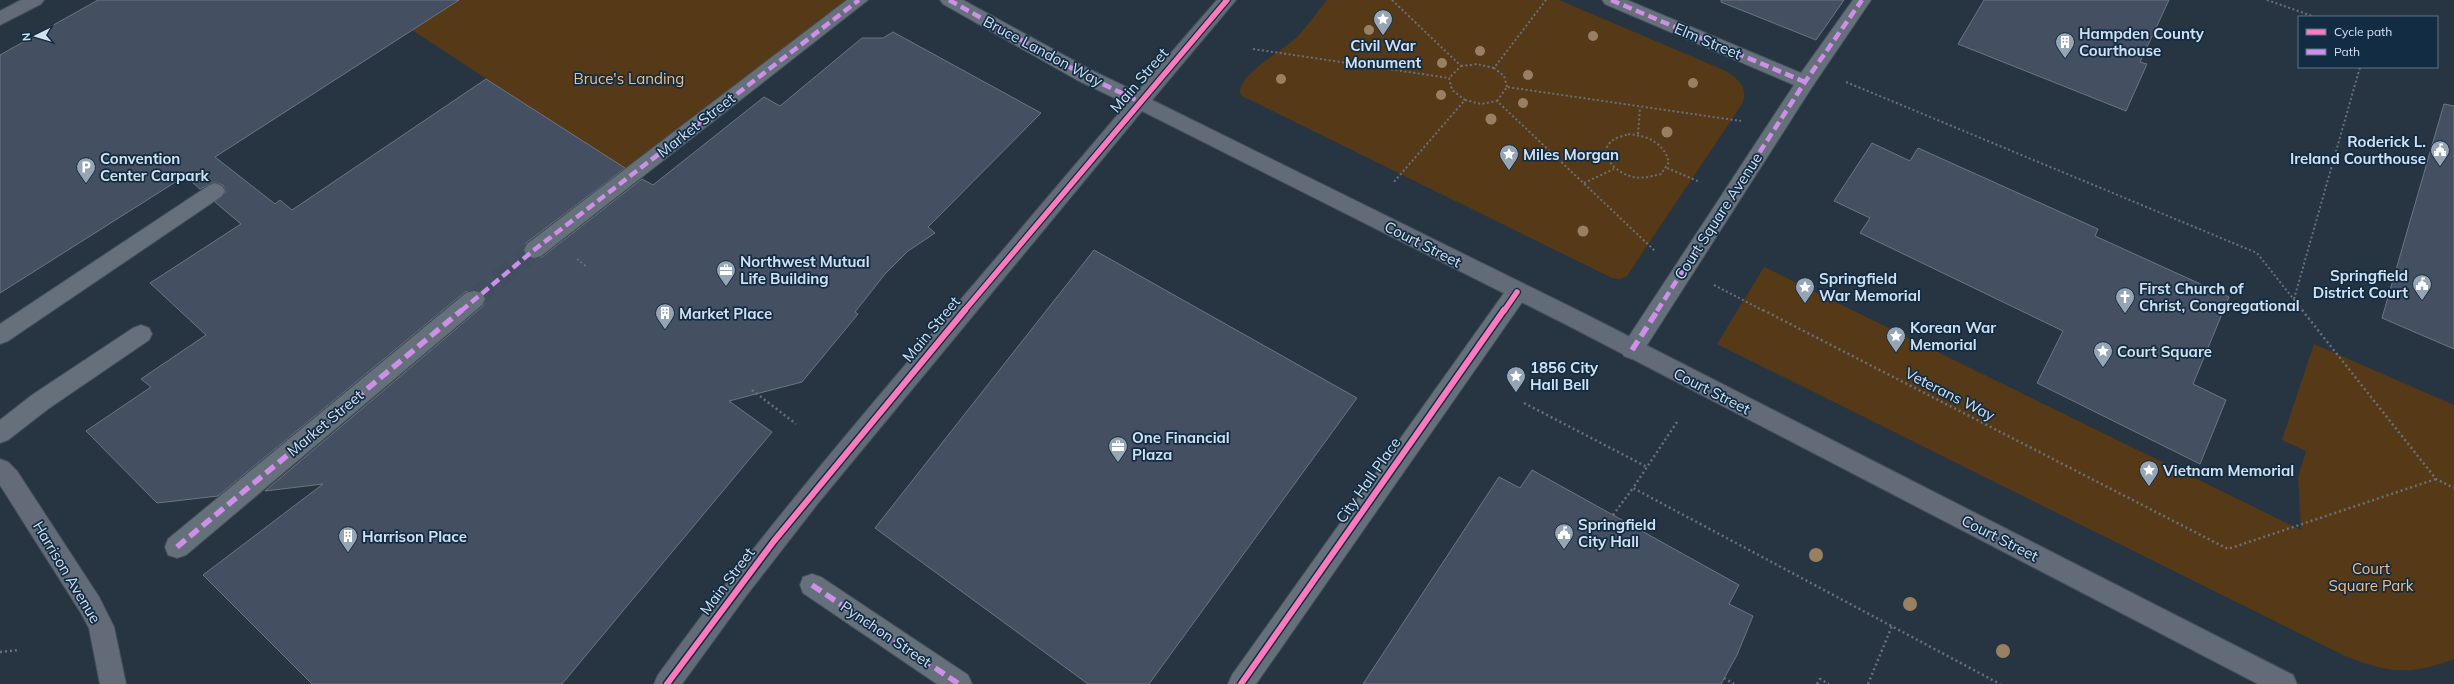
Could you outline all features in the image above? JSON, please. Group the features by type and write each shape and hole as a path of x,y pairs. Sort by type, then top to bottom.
{"main road":[{"path":"0,19 35,0"},
{"name":"Main Street","path":"667,684 742,581 852,443 1138,101 1227,0"},
{"name":"Court Street","path":"1138,101 1184,122 2284,684"},
{"name":"Harrison Avenue","path":"0,469 9,478 90,604 101,627 113,684"}],"street":[{"name":"Market Street","path":"534,250 859,0"},
{"name":"Bruce Landon Way","path":"949,0 1084,74 1138,101"},
{"name":"Elm Street","path":"1610,0 1810,76"},
{"name":"Court Square Avenue","path":"1632,350 1810,76 1862,0"},
{"path":"0,335 215,191"},
{"name":"City Hall Place","path":"1241,684 1517,292"},
{"name":"Market Street","path":"177,547 474,299"},
{"path":"0,433 40,402 142,334"},
{"name":"Pynchon Street","path":"812,585 959,684"}],"path":[{"path":"1392,0 1461,66"},
{"path":"1494,68 1546,0"},
{"path":"2267,0 2312,16"},
{"path":"1253,49 1450,78"},
{"path":"1450,78 1461,66 1478,64 1494,68 1504,76 1507,87"},
{"path":"2294,300 2360,68"},
{"path":"1810,76 2257,253 2436,479 2454,488"},
{"path":"1450,78 1452,90 1465,100 1481,104 1497,101 1507,87"},
{"path":"1507,87 1744,121 1774,131"},
{"path":"1393,182 1465,100"},
{"path":"1638,134 1640,107"},
{"path":"1638,134 1648,137 1664,148 1669,162 1667,168 1661,174 1643,179 1622,174 1614,168 1606,154 1607,147 1619,136 1638,134"},
{"path":"1584,183 1614,168"},
{"path":"752,390 796,424"},
{"path":"1524,403 1647,468"},
{"path":"1613,515 1647,468 1677,422"},
{"path":"1633,488 2000,684"},
{"path":"1868,684 1892,626"},
{"path":"0,652 20,650"},
{"path":"1724,678 1734,684"},
{"path":"1817,684 1820,678 1829,684"}],"green space":[{"name":"Bruce's Landing","path":"459,0 847,0 854,4 632,174 412,30"},
{"path":"1327,0 1559,0 1726,71 1742,85 1744,98 1742,104 1627,276 1620,279 1612,278 1242,96 1240,93 1241,86 1254,70 1298,36"},
{"name":"Court Square Park","path":"1764,267 2301,530 2298,477 2306,451 2282,440 2314,344 2454,405 2454,659 2424,668 2399,670 2374,666 2345,656 1717,344"}],"building":[{"path":"98,0 459,0 215,157 275,204 280,200 292,210 486,79 625,168 526,243 523,251 527,257 534,259 542,257 642,179 653,185 764,97 780,106 862,38 883,38 893,32 1041,113 928,227 935,233 908,251 885,274 855,312 858,314 802,382 729,401 772,432 562,684 312,684 203,575 323,484 265,491 483,306 486,298 482,292 474,290 465,292 218,496 157,503 86,431 151,387 141,379 206,335 150,283 241,224 215,202 226,192 223,185 214,182 200,189 185,176 0,293 0,55"},
{"path":"1721,0 1844,0 1816,40 1721,2"},
{"name":"Hampden County Courthouse","path":"1984,0 2169,0 2140,62 2147,64 2126,111 1958,44"},
{"name":"Roderick L. Ireland Courthouse","path":"2444,104 2454,106 2454,349 2382,318"},
{"name":"First Church of Christ, Congregational","path":"1872,143 1910,161 1918,148 2098,229 2095,236 2229,297 2193,384 2226,400 2200,464 2037,383 2063,331 1860,233 1870,218 1834,201"},
{"name":"One Financial Plaza","path":"1094,250 1357,398 1149,684 1088,684 875,528"},
{"name":"Springfield City Hall","path":"1532,470 1739,585 1729,604 1753,616 1737,655 1721,684 1363,684 1499,477 1520,488"}],"tunnel":[{"path":"474,299 534,250"}],"marked path":[{"path":"177,547 534,250 859,0"},
{"path":"949,0 1084,75 1138,101"},
{"path":"1611,0 1805,82"},
{"path":"1632,350 1805,82 1862,0"},
{"path":"812,585 959,684"}],"cycle path":[{"path":"667,684 737,588 811,495 1127,116 1227,0"},
{"path":"1241,684 1517,292"}],"place":[{"name":"Civil War Monument","path":"1383,36"},
{"name":"Hampden County Courthouse","path":"2065,59"},
{"name":"Roderick L. Ireland Courthouse","path":"2440,167"},
{"name":"Miles Morgan","path":"1509,171"},
{"name":"Convention Center Carpark","path":"86,184"},
{"name":"Northwest Mutual Life Building","path":"726,287"},
{"name":"Springfield District Court","path":"2422,301"},
{"name":"Springfield War Memorial","path":"1805,304"},
{"name":"First Church of Christ, Congregational","path":"2125,314"},
{"name":"Market Place","path":"665,330"},
{"name":"Korean War Memorial","path":"1896,353"},
{"name":"Court Square","path":"2103,368"},
{"name":"1856 City Hall Bell","path":"1516,393"},
{"name":"One Financial Plaza","path":"1118,463"},
{"name":"Vietnam Memorial","path":"2149,487"},
{"name":"Springfield City Hall","path":"1564,550"},
{"name":"Harrison Place","path":"348,553"}]}
